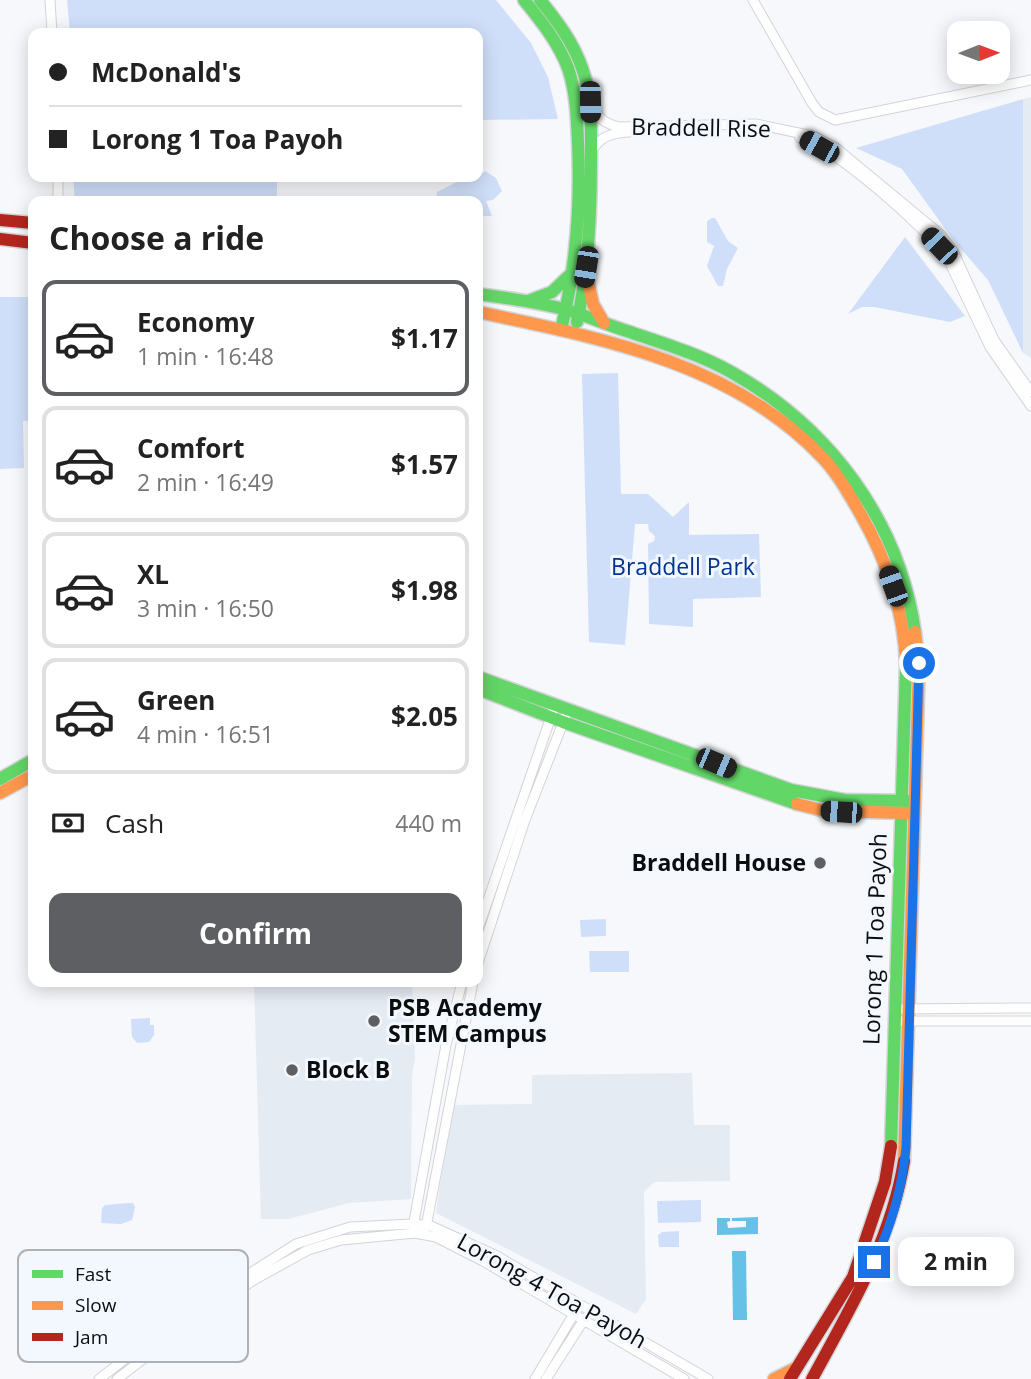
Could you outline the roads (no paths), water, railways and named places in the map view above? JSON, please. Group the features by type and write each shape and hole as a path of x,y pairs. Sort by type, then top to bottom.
{"main road":[{"path":"524,0 547,28 560,51 575,95 580,173 580,269 597,314 604,323"},
{"path":"540,0 568,37 582,66 590,102 592,211 572,312 574,332"},
{"path":"0,220 28,222 28,242 0,239"},
{"path":"527,301 552,292 580,269"},
{"name":"Lorong 1 Toa Payoh","path":"483,294 572,312 698,357 759,388 801,420 834,451 898,561 910,603 919,663 906,1148 902,1182 894,1214 867,1277 812,1379"},
{"path":"561,330 572,312"},
{"name":"Lorong 1 Toa Payoh","path":"483,313 574,332 681,364 719,381 758,404 822,456 872,519 893,586 906,638 891,1145 886,1181 853,1277 793,1373"},
{"path":"483,679 559,713 760,793 806,807 841,812 915,808"},
{"path":"483,690 559,713"},
{"path":"0,779 28,763"},
{"path":"0,793 28,778"},
{"path":"774,1379 793,1373"}],"street":[{"path":"50,0 52,28"},
{"path":"753,0 812,103 820,112 835,120 1031,80"},
{"name":"Braddell Rise","path":"590,102 601,119 607,124 619,127 756,124 806,140 832,154 899,208 947,255 990,347 1031,406"},
{"name":"Braddell Rise","path":"591,152 601,139 619,132 770,129 813,136 836,148 942,235 953,251 994,340 1031,392"},
{"path":"483,916 559,713"},
{"path":"483,947 559,713"},
{"path":"413,1228 446,1045 461,987"},
{"path":"426,1229 472,987"},
{"path":"911,1015 1031,1008"},
{"path":"894,1015 1031,1021"},
{"path":"446,1045 460,1049"},
{"name":"Lorong 4 Toa Payoh","path":"248,1275 296,1244 350,1227 426,1229 495,1255 708,1379"},
{"name":"Lorong 4 Toa Payoh","path":"248,1284 308,1250 341,1240 413,1228"},
{"name":"Lorong 4 Toa Payoh","path":"426,1229 684,1379"},
{"path":"535,1379 579,1304"},
{"path":"546,1379 590,1311"},
{"name":"Lorong 4 Toa Payoh","path":"99,1379 121,1362"},
{"name":"Lorong 4 Toa Payoh","path":"117,1379 139,1362"}],"water":[{"path":"758,1217 758,1234 717,1235 717,1218 730,1218 727,1222 728,1228 746,1227 746,1221 732,1221 732,1218"},
{"path":"732,1251 746,1251 747,1320 733,1320"}],"place":[{"name":"Braddell House","path":"820,863"},
{"name":"PSB Academy STEM Campus","path":"374,1021"},
{"name":"Block B","path":"292,1070"}],"park label":[{"name":"Braddell Park","path":"683,567"}]}
